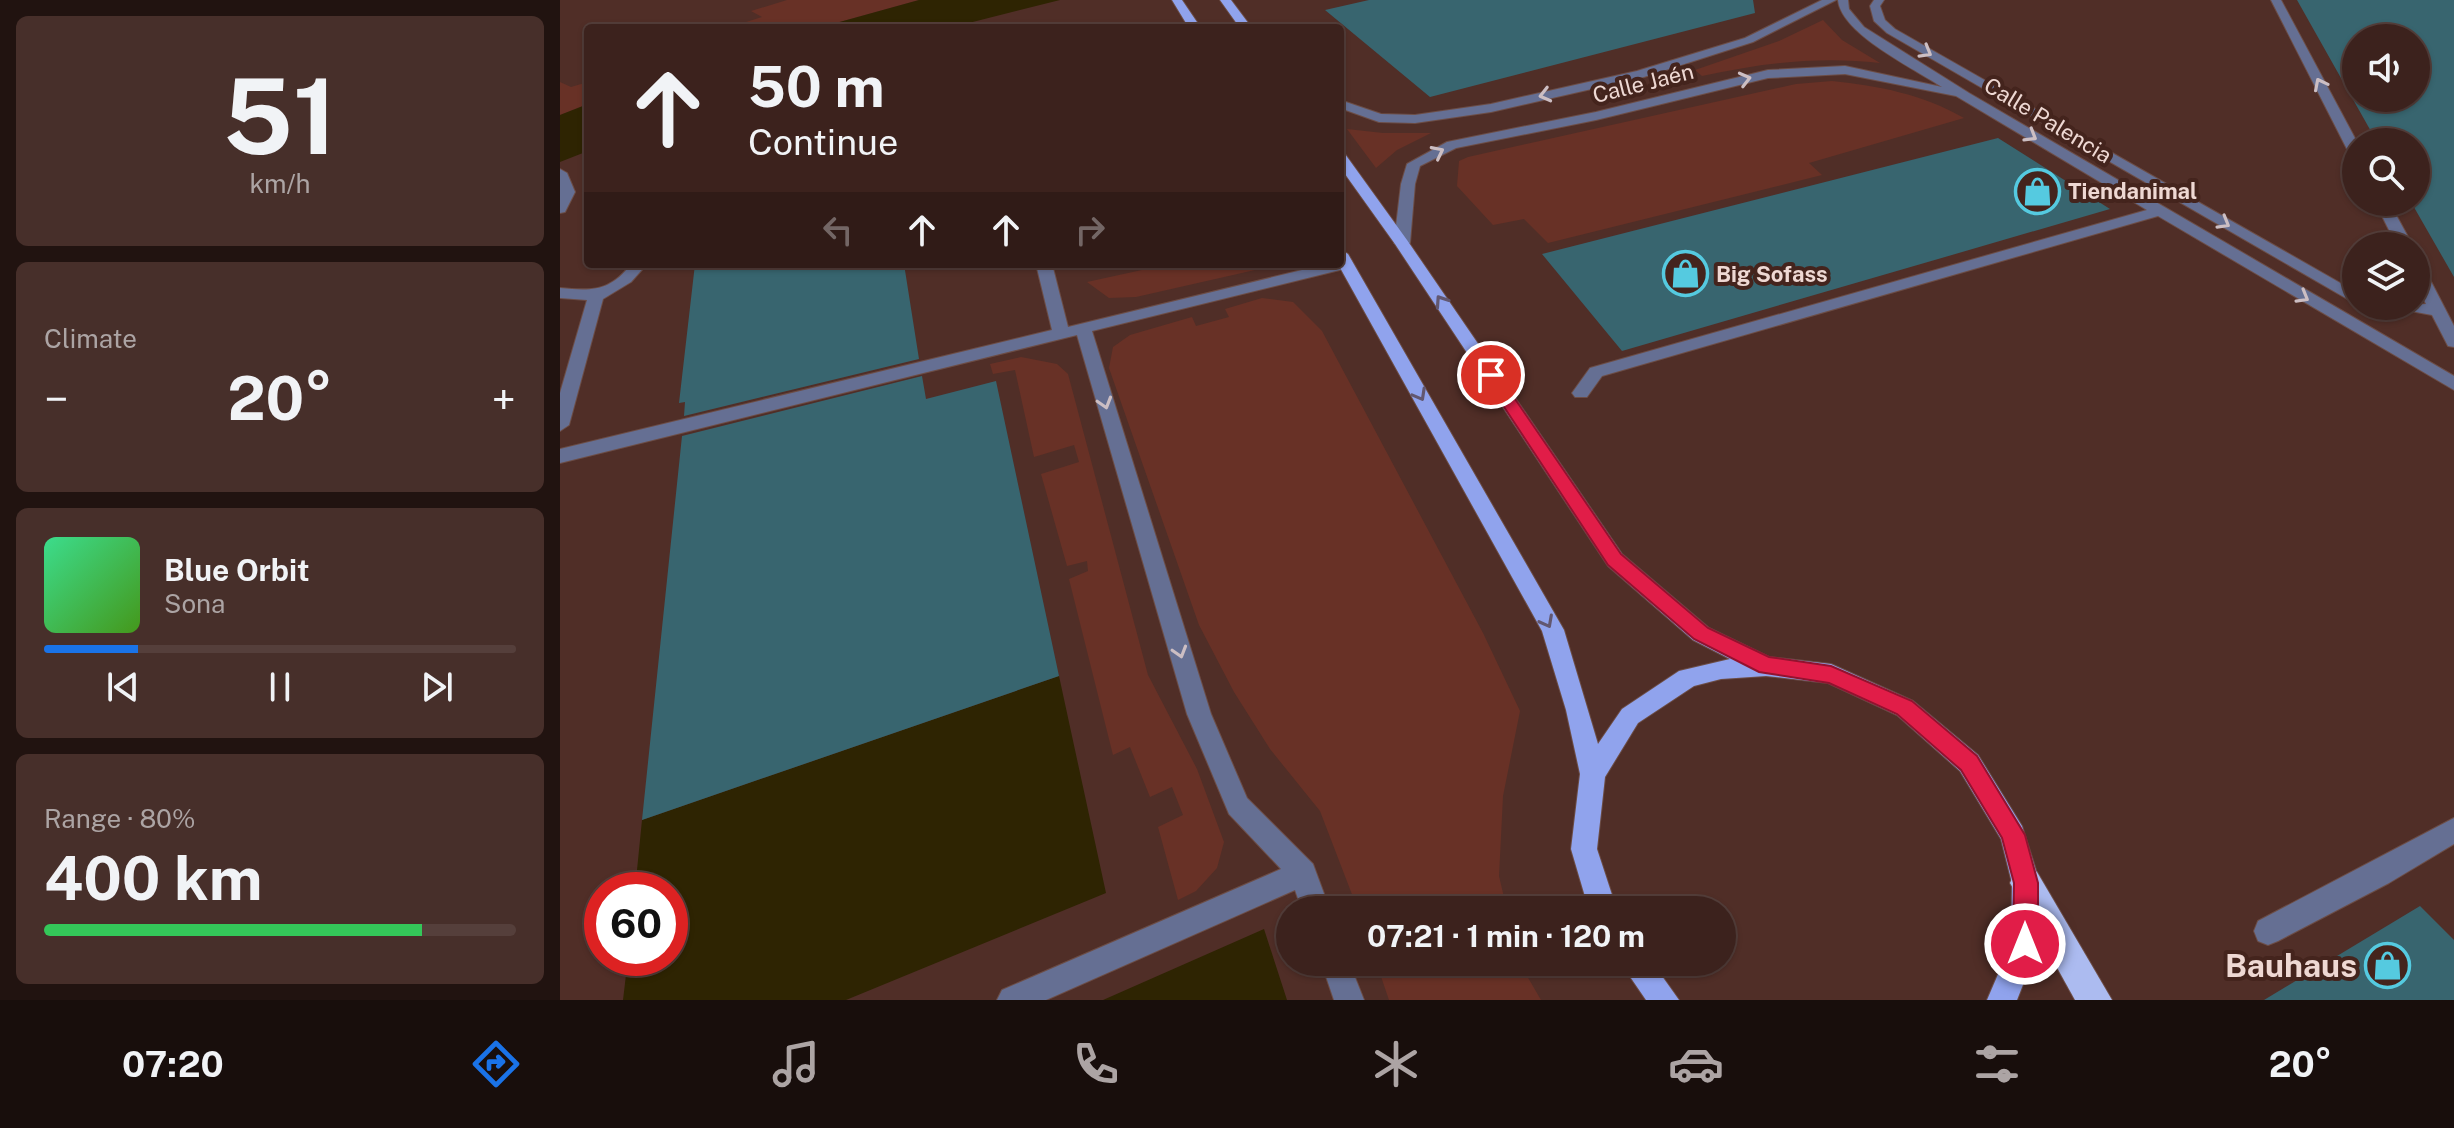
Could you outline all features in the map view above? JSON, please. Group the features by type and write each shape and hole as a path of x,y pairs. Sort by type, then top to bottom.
{"highway":[{"path":"2026,883 2094,1000"}],"main road":[{"path":"1177,0 1192,24"},
{"path":"1225,0 1243,24"},
{"path":"1344,163 1402,243 1615,560 1701,634 1766,666"},
{"path":"1344,261 1553,630 1578,710 1593,774 1584,849 1599,896"},
{"path":"1593,774 1630,716 1687,678 1721,669 1766,666 1831,674 1905,708 1969,763 2013,835 2026,883 2025,944 2005,999"},
{"path":"1645,976 1664,1000"}],"street":[{"name":"Calle Jaén","path":"1344,105 1379,118 1415,119 1491,108 1640,74 1749,40 1831,0"},
{"name":"Calle Palencia","path":"1843,0 1844,9 1860,29 1965,96 2454,384"},
{"path":"1879,0 1875,6 1880,21 1891,31 2342,291"},
{"path":"2276,0 2343,128"},
{"name":"Calle Jaén","path":"1402,243 1408,184 1414,164 1452,145 1596,116 1768,74 1845,70 1965,96"},
{"path":"560,173 568,192 560,209"},
{"path":"1581,393 1596,372 2158,211"},
{"path":"560,293 596,296 619,284 635,268"},
{"path":"1046,268 1072,331 1199,714 1238,806 1303,873 1311,896"},
{"path":"560,456 1072,331 1309,268"},
{"path":"2430,295 2454,342"},
{"path":"560,425 596,296"},
{"path":"2430,310 2438,311"},
{"path":"2268,931 2379,874 2454,830"},
{"path":"1012,1000 1303,873"},
{"path":"1340,976 1349,1000"}],"shaded area":[{"path":"787,0 919,0 832,24 740,24 762,17 751,11"},
{"path":"919,0 1060,0 965,24 832,24"},
{"path":"1823,20 1842,40 1880,63 1834,60 1790,62 1702,76 1695,70 1779,41"},
{"path":"1832,81 1900,92 1964,118 1809,163 1822,175 1548,243 1524,219 1493,225 1457,186 1459,161 1468,157 1796,84"},
{"path":"560,82 571,87 584,83 584,106 560,115"},
{"path":"584,106 584,153 560,162 560,115"},
{"path":"1347,129 1431,133 1397,150 1376,168"},
{"path":"1151,268 1257,268 1136,297 1109,298 1087,282"},
{"path":"1262,298 1293,302 1322,331 1483,633 1520,711 1503,796 1499,876 1504,896 1353,896 1320,811 1270,749 1234,692 1199,625 1109,368 1113,347 1130,335 1192,317 1196,326 1229,317 1225,309"},
{"path":"1021,357 1057,364 1068,374 1148,675 1197,769 1224,842 1217,868 1196,891 1178,900 1158,827 1183,815 1172,787 1150,797 1130,747 1113,755 1069,579 1088,571 1087,561 1067,566 1041,474 1079,462 1074,445 1034,457 1015,370 993,374 990,364"},
{"path":"1059,676 1106,893 846,1000 623,1000 626,976 688,976 688,872 637,872 642,820"},
{"path":"1264,929 1276,966 1276,976 1279,976 1287,1000 1103,1000"},
{"path":"1381,976 1527,976 1541,1000 1389,1000"}],"building":[{"path":"1369,0 1753,0 1755,13 1430,97 1325,10"},
{"path":"2297,0 2454,0 2454,277 2419,216 2430,216 2430,128 2369,128 2360,112 2430,112 2430,24 2342,24 2342,80"},
{"path":"1998,138 2110,209 1622,351 1542,254"},
{"path":"695,268 905,268 919,359 684,416 685,402 679,403"},
{"path":"922,376 926,399 996,381 1059,676 642,820 682,436"},
{"name":"Bauhaus","path":"2420,906 2454,940 2454,1000 2264,1000"}],"place":[{"name":"Tiendanimal","path":"2037,191"},
{"name":"Big Sofass","path":"1685,274"},
{"name":"Bauhaus","path":"2388,965"}],"route":[{"path":"1491,375 1615,560 1701,634 1766,666 1831,674 1905,708 1969,763 2013,835 2026,883 2025,944"}]}
